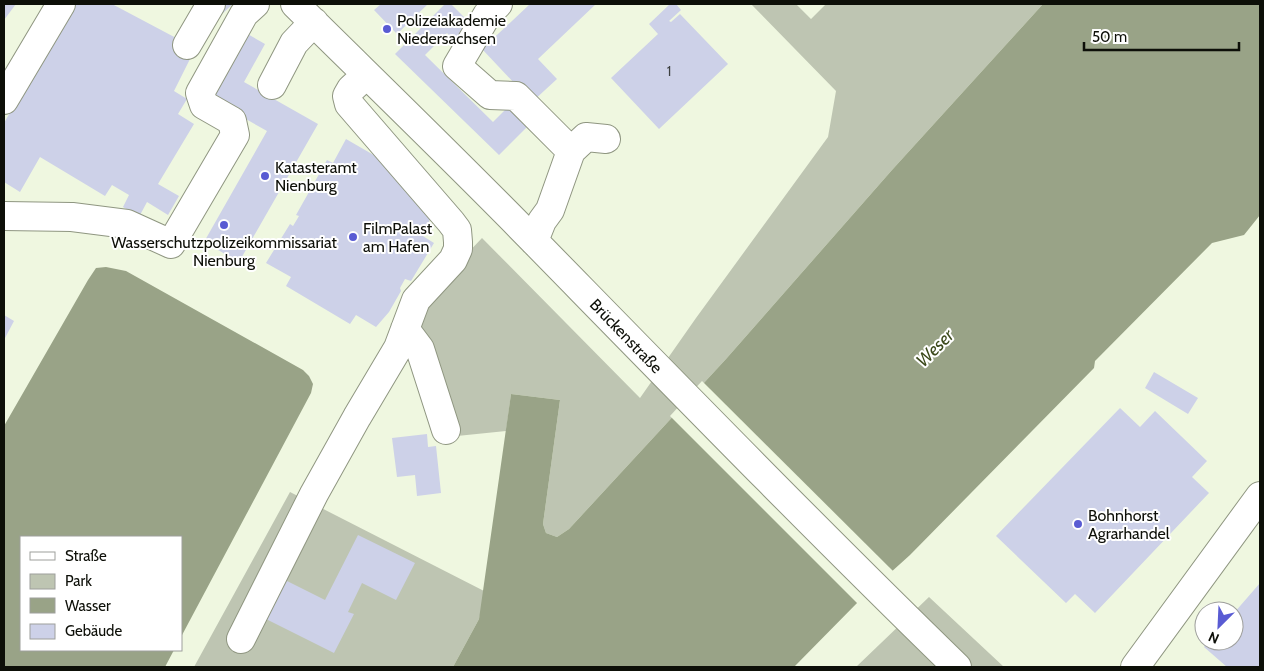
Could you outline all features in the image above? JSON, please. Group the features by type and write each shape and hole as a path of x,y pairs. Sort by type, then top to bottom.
{"street":[{"path":"4,100 61,4"},
{"path":"187,44 212,4"},
{"path":"5,216 72,217 127,224 171,244 236,135 232,121 204,105 200,93 244,14 255,4"},
{"path":"498,4 487,15 457,66 490,95 516,96 571,151"},
{"path":"272,85 294,43 304,13"},
{"name":"Brückenstraße","path":"304,13 534,241 654,365 957,667"},
{"path":"241,639 314,494 398,348 416,300 453,260 458,249 457,230 349,104 347,96 350,89 366,75"},
{"path":"534,241 542,221 550,210 571,151 586,137 606,139"},
{"path":"405,329 420,349 446,430"},
{"path":"1135,667 1260,496"}],"green space":[{"path":"751,4 796,4 811,19 826,4 1043,4 892,170 726,359 569,529 557,537 546,533 543,524 560,400 511,394 506,431 457,436 418,315 426,297 482,238 640,398 828,137 836,91"},
{"path":"290,492 486,592 479,619 453,667 194,667"},
{"path":"929,597 1004,667 856,667"}],"water":[{"name":"Weser","path":"1043,4 1260,4 1260,215 1244,235 1212,243 1095,361 1094,368 910,555 859,601 794,667 453,667 479,619 511,394 560,400 543,524 546,533 557,537 569,529 726,359 892,170"},
{"path":"106,267 126,271 303,370 313,384 311,393 182,635 182,536 20,536 20,651 173,651 165,667 4,667 4,426 96,268"}],"pier":[{"path":"702,381 894,572 859,605 670,416"}],"building":[{"path":"4,4 16,4 4,20"},
{"path":"72,4 112,4 178,39 198,4 233,4 223,13 220,10 195,49 174,91 187,99 178,114 194,124 158,184 179,196 168,215 147,202 139,217 123,207 129,195 112,185 105,196 40,157 20,192 4,182 4,123"},
{"path":"381,4 428,4 397,34 374,10"},
{"path":"445,4 451,4 472,25 456,42 447,33 425,55 493,122 513,102 533,121 499,155 395,54"},
{"path":"530,4 596,4 538,59 557,79 532,102 482,49"},
{"path":"670,4 676,4 681,10 669,21 671,22 680,14 728,64 659,129 611,78 658,34 649,24"},
{"name":"Katasteramt Nienburg","path":"244,32 265,44 244,82 318,124 239,262 204,242 267,131 207,97"},
{"name":"FilmPalast am Hafen","path":"346,139 384,161 432,216 424,231 412,224 410,228 434,243 411,281 405,279 400,288 401,291 389,312 376,327 356,315 350,324 286,286 291,277 266,263 290,224 293,226 299,216 296,215 327,160 333,163"},
{"path":"4,315 14,321 4,340"},
{"path":"1154,372 1198,398 1188,414 1145,388"},
{"name":"Bohnhorst Agrarhandel","path":"1120,408 1140,427 1155,411 1207,461 1192,477 1209,493 1095,613 1075,594 1066,603 996,536"},
{"path":"427,434 428,447 436,446 441,493 417,496 415,475 397,477 392,438"},
{"path":"358,535 415,563 396,600 362,583 348,612 354,614 334,653 260,616 279,577 325,600"},
{"path":"1260,583 1260,667 1227,667 1209,651 1244,651 1244,601"}],"place":[{"name":"Polizeiakademie Niedersachsen","path":"387,29"},
{"name":"Katasteramt Nienburg","path":"265,176"},
{"name":"Wasserschutzpolizeikommissariat Nienburg","path":"224,225"},
{"name":"FilmPalast am Hafen","path":"353,237"},
{"name":"Bohnhorst Agrarhandel","path":"1078,524"}]}
